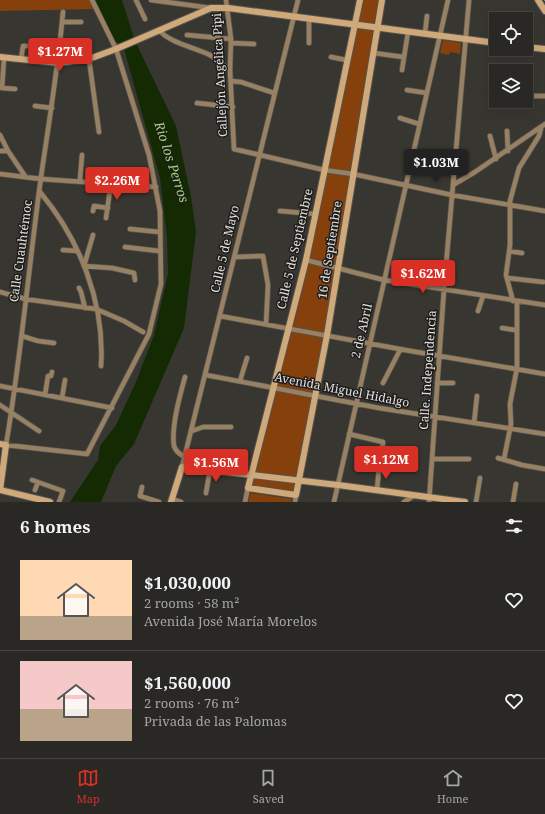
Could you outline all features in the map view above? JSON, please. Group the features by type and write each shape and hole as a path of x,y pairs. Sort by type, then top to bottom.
{"street":[{"path":"3,444 86,454 112,408 149,334 161,284 159,251 160,212 150,155 118,48 92,0"},
{"path":"136,0 145,19"},
{"path":"151,0 308,18 489,42"},
{"name":"Callejón Angélica Pipi","path":"226,0 231,41 230,70 234,149 259,154"},
{"name":"Calle 5 de Mayo","path":"171,500 182,468 192,431 298,0"},
{"name":"Calle 5 de Septiembre","path":"245,502 306,260 346,60 360,0"},
{"name":"16 de Septiembre","path":"296,499 327,335 382,0"},
{"name":"2 de Abril","path":"334,502 448,0"},
{"name":"Calle. Independencia","path":"429,500 444,289 469,0"},
{"path":"538,0 545,11"},
{"path":"15,89 2,88 2,58 58,63 89,59 211,8"},
{"name":"Calle Cuauhtémoc","path":"0,491 3,444 12,414 25,299 58,63 63,12"},
{"path":"425,34 427,16"},
{"path":"308,18 309,44"},
{"path":"62,22 81,22"},
{"path":"159,30 177,42 212,56 218,63 230,70"},
{"path":"402,70 408,32"},
{"path":"187,35 254,44"},
{"path":"21,59 23,46 26,46"},
{"path":"533,48 545,49"},
{"path":"374,53 403,57"},
{"path":"331,57 346,60"},
{"path":"89,59 98,132"},
{"path":"231,81 241,82 274,93"},
{"path":"407,90 427,93"},
{"path":"533,96 545,96"},
{"path":"197,103 233,107"},
{"path":"35,106 52,108"},
{"path":"400,118 419,124"},
{"path":"453,185 508,151 543,126"},
{"path":"504,459 510,429 510,404 517,368 515,301 507,278 510,204 519,168 543,126"},
{"path":"507,131 508,151"},
{"path":"0,135 8,151 25,176"},
{"path":"490,136 496,158"},
{"path":"0,151 8,151"},
{"path":"259,154 324,170 353,174 452,195 545,211"},
{"path":"80,180 82,155"},
{"path":"0,174 41,179 80,180 156,186"},
{"path":"106,218 111,183"},
{"path":"40,192 74,241 92,287 102,348 100,366"},
{"path":"93,211 94,206 108,208"},
{"path":"280,211 315,214"},
{"path":"130,229 159,232"},
{"path":"84,266 92,235"},
{"path":"124,246 159,251"},
{"path":"63,250 77,251"},
{"path":"509,251 522,253"},
{"path":"235,257 263,256 268,285 266,324"},
{"path":"306,260 384,280 545,305"},
{"path":"84,266 112,268 134,273 135,280"},
{"path":"507,278 543,282"},
{"path":"78,288 81,292 85,308"},
{"path":"0,292 25,299 96,310 124,321 143,332"},
{"path":"478,311 483,296"},
{"path":"220,316 370,343 400,350 517,368 545,374"},
{"path":"502,328 515,330"},
{"path":"22,336 38,341 54,343"},
{"path":"383,383 400,350"},
{"path":"240,381 247,358"},
{"path":"45,395 48,376 51,376 52,372"},
{"name":"Avenida Miguel Hidalgo","path":"206,375 435,418 545,434"},
{"path":"185,457 179,454 174,446 178,400 186,377"},
{"path":"62,398 65,380"},
{"path":"437,383 453,383"},
{"path":"0,386 112,408"},
{"path":"474,423 477,396"},
{"path":"0,405 39,431"},
{"path":"192,431 203,427 231,427"},
{"path":"349,434 383,442 382,452"},
{"path":"498,458 522,466 545,469"},
{"path":"432,459 469,459"},
{"path":"182,468 252,474 415,495 429,500 465,502"},
{"path":"377,490 379,468"},
{"path":"206,493 210,470"},
{"path":"476,502 480,478"},
{"path":"32,480 63,491 59,502"},
{"path":"35,490 38,482"},
{"path":"513,502 516,484"},
{"path":"142,487 140,496 159,502"},
{"path":"248,488 296,499"},
{"path":"0,491 50,502"},
{"path":"404,502 415,495"},
{"path":"171,500 181,502"}],"shaded area":[{"path":"0,0 90,0 95,9 0,11"},
{"path":"359,0 382,0 296,495 248,488 306,260"},
{"path":"443,40 461,43 460,54 450,52 449,55 440,53"},
{"path":"251,493 292,499 291,502 248,502"}],"water":[{"name":"Rio los Perros","path":"95,0 122,0 135,41 176,126 191,197 196,232 184,328 134,444 116,466 101,502 70,502 98,460 100,446 116,425 136,382 154,335 168,274 167,237 160,178 123,45 113,40"}]}
